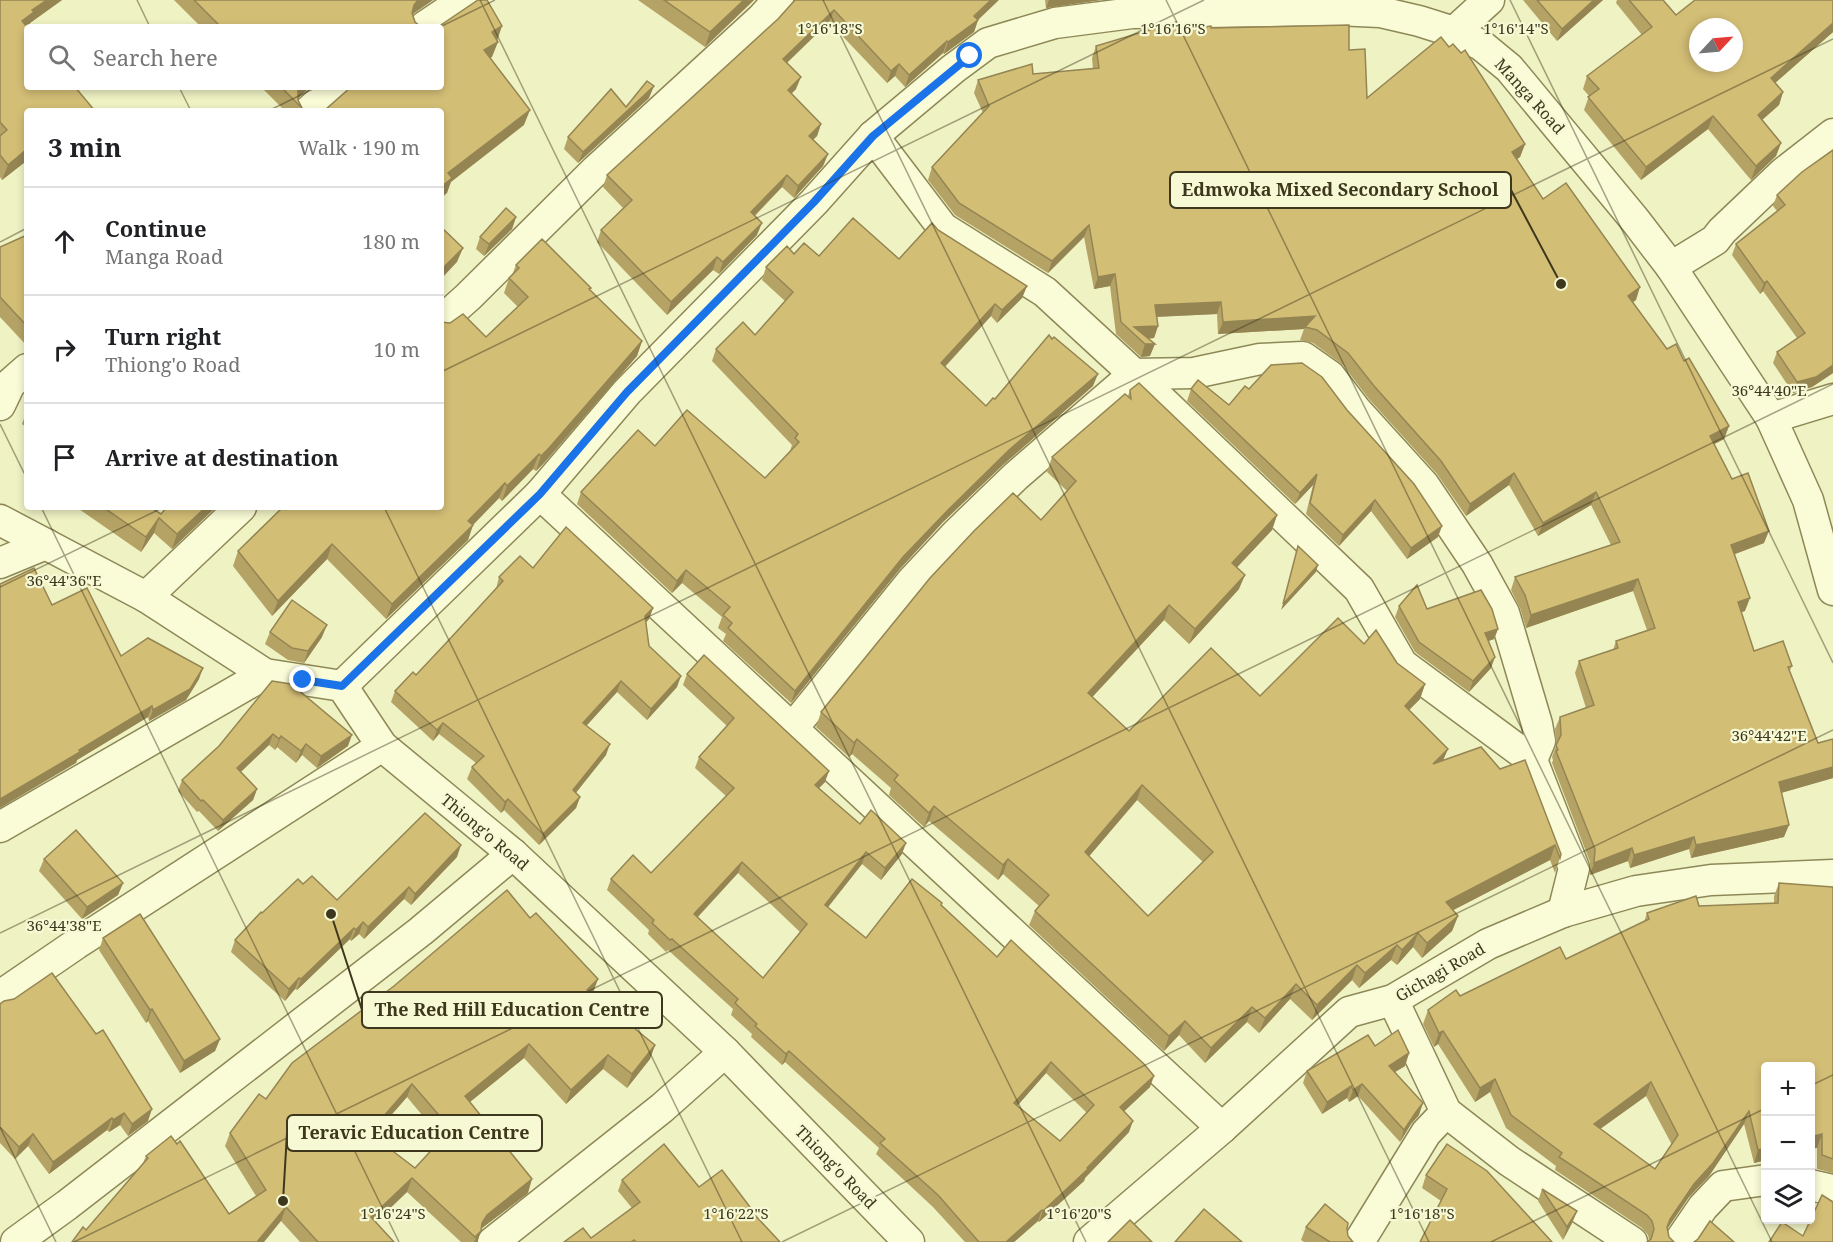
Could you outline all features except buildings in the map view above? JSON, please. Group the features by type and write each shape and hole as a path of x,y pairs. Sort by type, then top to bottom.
{"street":[{"path":"428,24 464,0"},
{"path":"444,318 596,170 762,18 778,0"},
{"path":"1454,32 1490,0"},
{"name":"Manga Road","path":"342,686 540,494 627,392 814,202 873,136 988,43 1054,11 1131,13 1340,5 1419,21 1454,32 1481,45 1509,68 1635,220 1671,267 1771,418 1808,501 1833,590"},
{"path":"312,108 333,90"},
{"path":"1671,267 1715,240 1783,173 1833,135"},
{"path":"873,136 943,228 1045,292 1359,589 1402,664 1532,760 1574,868 1563,912"},
{"path":"792,729 912,581 956,534 1016,476 1134,374 1194,373 1260,359 1303,357 1330,376 1356,410 1424,485 1477,564 1504,613 1537,724 1540,741 1532,760"},
{"path":"0,405 10,384 24,372"},
{"path":"1771,418 1833,399"},
{"path":"540,494 1222,1128"},
{"path":"146,597 238,510"},
{"path":"0,520 146,597 264,674 342,686"},
{"path":"0,564 46,544"},
{"path":"0,827 264,674"},
{"name":"Thiong'o Road","path":"342,686 382,746 513,854 725,1052 898,1238"},
{"path":"0,996 76,944 382,746"},
{"path":"16,1242 421,931 513,854"},
{"name":"Gichagi Road","path":"1089,1242 1222,1128 1349,1012 1393,1000 1488,944 1563,912 1636,891 1711,880 1833,875"},
{"path":"1393,1000 1446,1112 1509,1161 1632,1242"},
{"path":"493,1242 662,1108 725,1052"},
{"path":"1359,1242 1426,1133 1446,1112"},
{"path":"1680,1242 1703,1207 1723,1186 1761,1181"},
{"path":"1815,1186 1833,1190"}],"place":[{"name":"Edmwoka Mixed Secondary School","path":"1561,284"},
{"name":"The Red Hill Education Centre","path":"331,914"},
{"name":"Teravic Education Centre","path":"283,1201"}],"route":[{"path":"303,680 342,686 540,494 627,392 814,202 873,136 970,56"}]}
